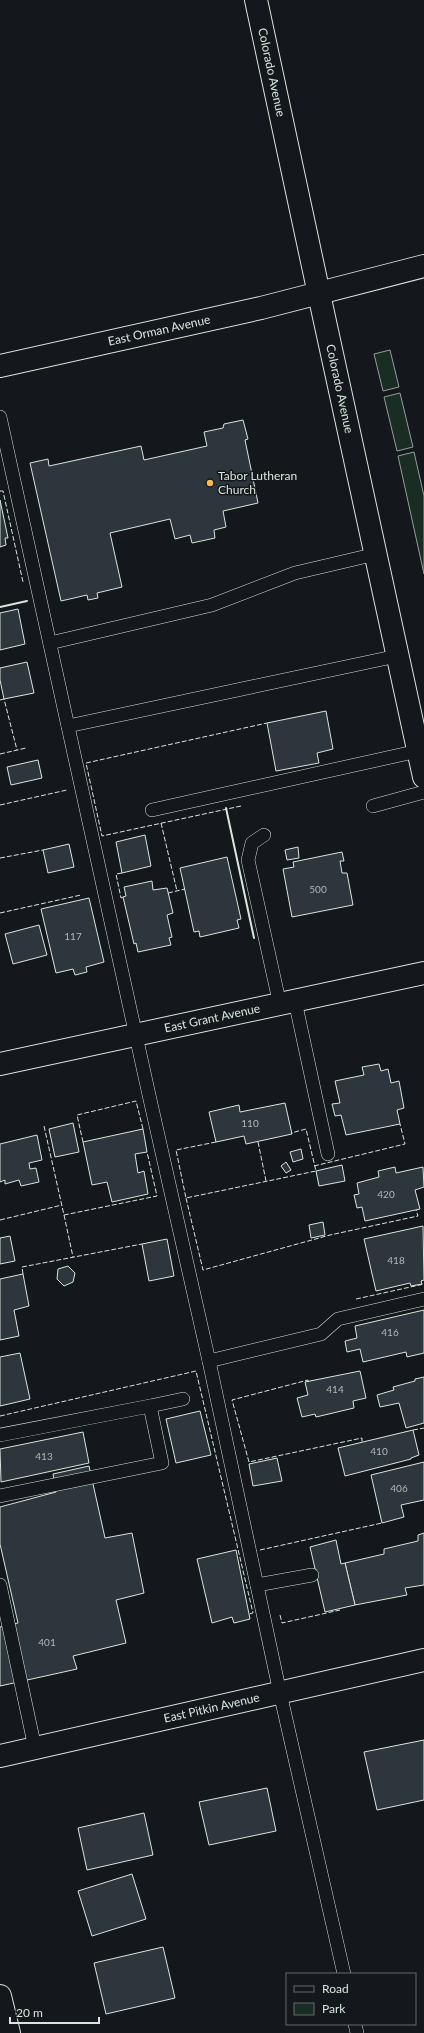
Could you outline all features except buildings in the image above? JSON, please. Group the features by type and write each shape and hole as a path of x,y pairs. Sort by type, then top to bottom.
{"street":[{"name":"Colorado Avenue","path":"256,0 397,656 419,729 418,751 424,777"},
{"name":"East Orman Avenue","path":"0,366 319,294 424,266"},
{"name":"East Grant Avenue","path":"0,1064 424,973"},
{"name":"East Pitkin Avenue","path":"0,1756 424,1660"},
{"path":"0,1996 9,2033"}],"lane":[{"path":"0,417 209,1361 256,1585 344,1973"},
{"path":"50,643 212,605 295,573 376,554"},
{"path":"68,726 397,656"},
{"path":"152,810 418,751"},
{"path":"373,806 424,792"},
{"path":"264,835 252,843 248,860 328,1154"},
{"path":"209,1361 321,1334 338,1319 424,1299"},
{"path":"0,1434 182,1399"},
{"path":"0,1496 162,1464 150,1406"},
{"path":"256,1585 312,1575"},
{"path":"0,1585 35,1748"}],"green space":[{"path":"390,350 399,387 383,391 374,354"},
{"path":"400,393 413,447 397,451 384,397"},
{"path":"414,452 424,496 424,574 398,456"}],"fence":[{"path":"0,491 3,491 23,582"},
{"path":"0,700 4,699 17,750"},
{"path":"241,806 102,836 86,763 267,723"},
{"path":"0,754 26,748"},
{"path":"0,805 67,790"},
{"path":"161,823 177,891"},
{"path":"0,858 43,850"},
{"path":"122,873 116,874 121,898 123,897"},
{"path":"168,893 185,889"},
{"path":"0,913 81,895"},
{"path":"83,1142 77,1115 136,1101 143,1129"},
{"path":"314,1166 405,1144 400,1124"},
{"path":"44,1126 64,1215 157,1196 147,1152"},
{"path":"216,1142 176,1150 186,1198 316,1171 306,1129 291,1133"},
{"path":"258,1142 266,1181"},
{"path":"186,1198 203,1270 330,1235 418,1216 416,1210"},
{"path":"0,1220 62,1205"},
{"path":"64,1215 73,1257"},
{"path":"23,1274 22,1267 142,1244"},
{"path":"356,1299 424,1284"},
{"path":"0,1416 196,1371 253,1613 249,1614"},
{"path":"308,1382 308,1380 232,1400 249,1462 362,1438 362,1442"},
{"path":"413,1430 424,1428"},
{"path":"260,1550 382,1523"},
{"path":"280,1615 282,1623 340,1610"}],"wall":[{"path":"0,607 27,601"},
{"path":"226,808 254,938"}],"place":[{"name":"Tabor Lutheran Church","path":"210,483"}]}
